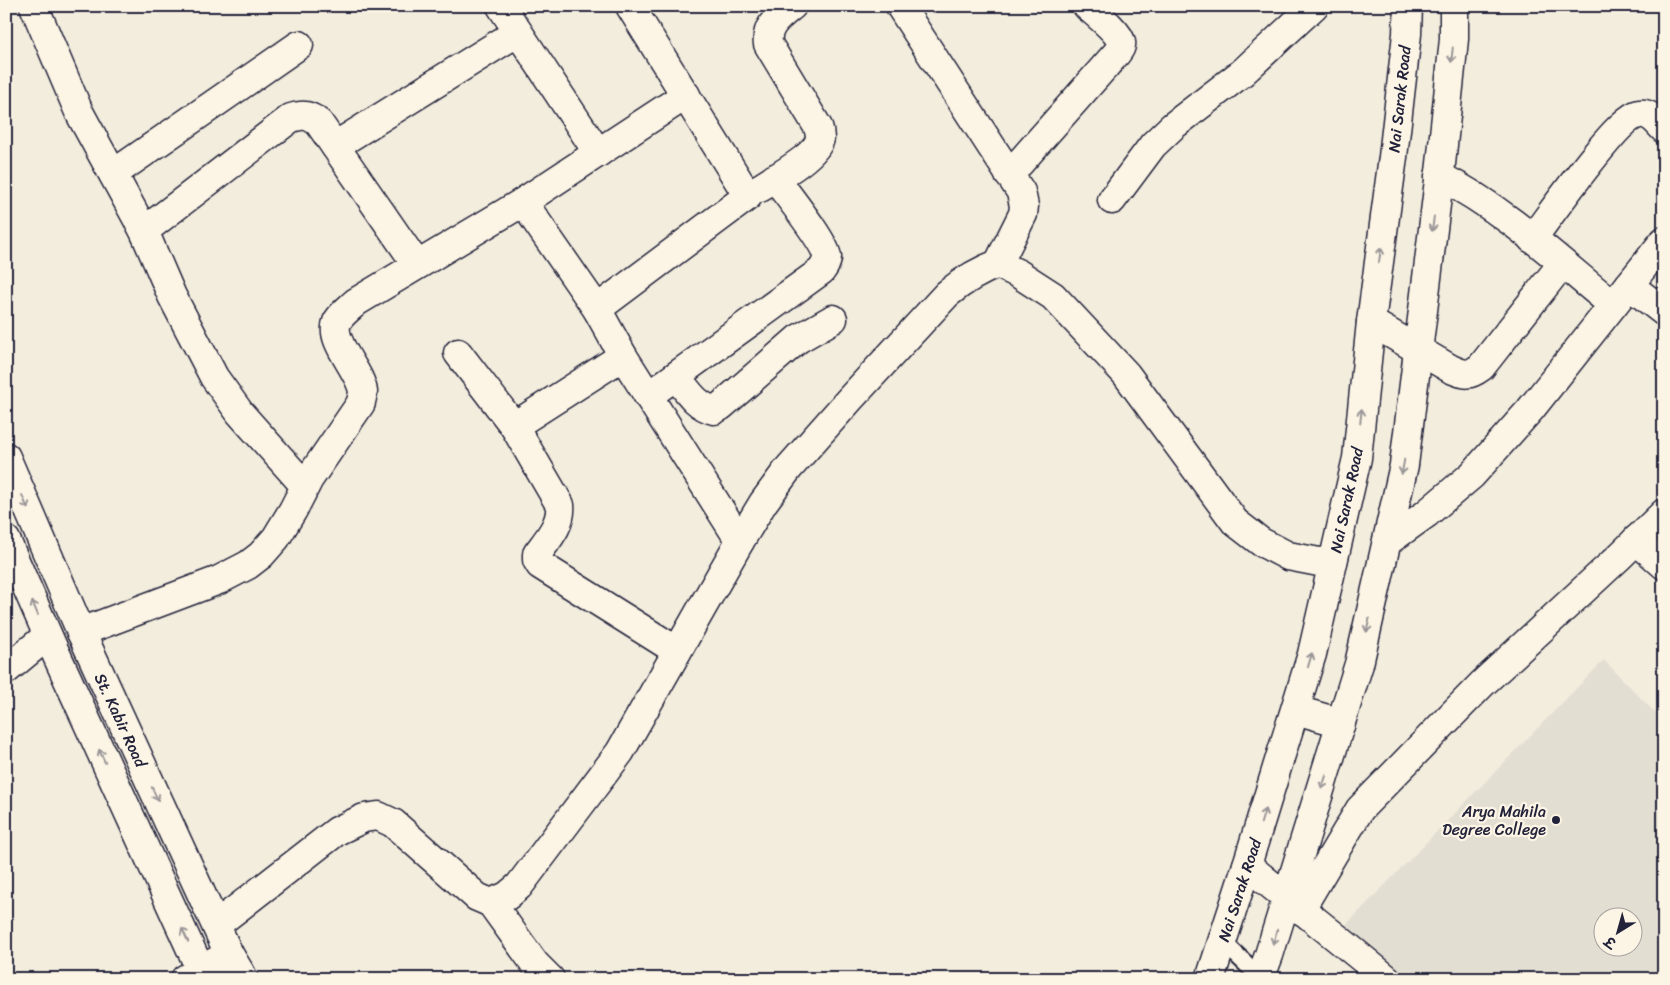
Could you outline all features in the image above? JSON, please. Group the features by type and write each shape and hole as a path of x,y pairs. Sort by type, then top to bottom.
{"street":[{"path":"34,6 80,112 144,231 172,296 214,377 240,413 305,486"},
{"path":"501,6 598,153"},
{"path":"630,6 748,196"},
{"path":"597,309 748,196 806,157 815,147 820,139 818,126 768,44 766,36 770,26 792,6"},
{"path":"491,903 506,896 519,886 620,752 740,541 763,503 788,469 934,308 964,280 998,264 1023,214 1024,206 1021,192 900,6"},
{"path":"1009,175 1121,46 1121,40 1117,34 1087,6"},
{"path":"1112,200 1160,139 1243,72 1314,6"},
{"name":"Nai Sarak Road","path":"1210,979 1296,710 1312,654 1357,458 1371,322 1407,34 1408,6"},
{"path":"1293,904 1341,723 1359,664 1404,466 1454,39 1454,6"},
{"path":"335,146 518,32"},
{"path":"113,174 299,45"},
{"path":"81,632 219,580 248,565 261,555 276,538 305,486 361,403 363,392 336,336 337,323 343,314 356,302 523,202 686,95"},
{"path":"1532,239 1602,146 1631,116 1641,113 1650,116 1664,129"},
{"path":"144,231 292,118 303,114 319,123 417,265"},
{"path":"1439,176 1464,188 1507,219 1562,264 1621,295 1664,312"},
{"path":"648,396 821,271 825,266 827,259 822,244 775,178"},
{"path":"523,202 597,309 623,356 740,541"},
{"path":"1387,542 1426,514 1472,475 1530,410 1664,241"},
{"path":"998,264 1019,274 1053,296 1126,374 1235,522 1261,542 1288,556 1319,562 1334,561"},
{"path":"1371,322 1462,374 1472,374 1481,367 1562,264"},
{"path":"676,376 697,403 704,408 714,410 798,339 833,319"},
{"path":"458,353 514,426 560,505 561,515 559,522 537,554 537,560 540,564 678,650"},
{"path":"514,426 623,356"},
{"name":"St. Kabir Road","path":"6,457 81,632 229,954 244,979"},
{"path":"1261,978 1269,955 1293,904 1360,809 1482,683 1664,512"},
{"name":"St. Kabir Road","path":"6,540 197,975"},
{"path":"1636,540 1664,566"},
{"path":"6,670 47,636"},
{"path":"1296,710 1341,723"},
{"path":"216,925 337,831 364,818 378,816 393,823 477,897 491,903 536,964 550,979"},
{"path":"1247,865 1387,979"},
{"path":"197,975 229,954"}],"lane":[{"path":"1223,942 1261,978"}],"shaded area":[{"name":"Arya Mahila Degree College","path":"1604,660 1664,722 1664,979 1411,979 1345,926"}],"place":[{"name":"Arya Mahila Degree College","path":"1556,820"}]}
